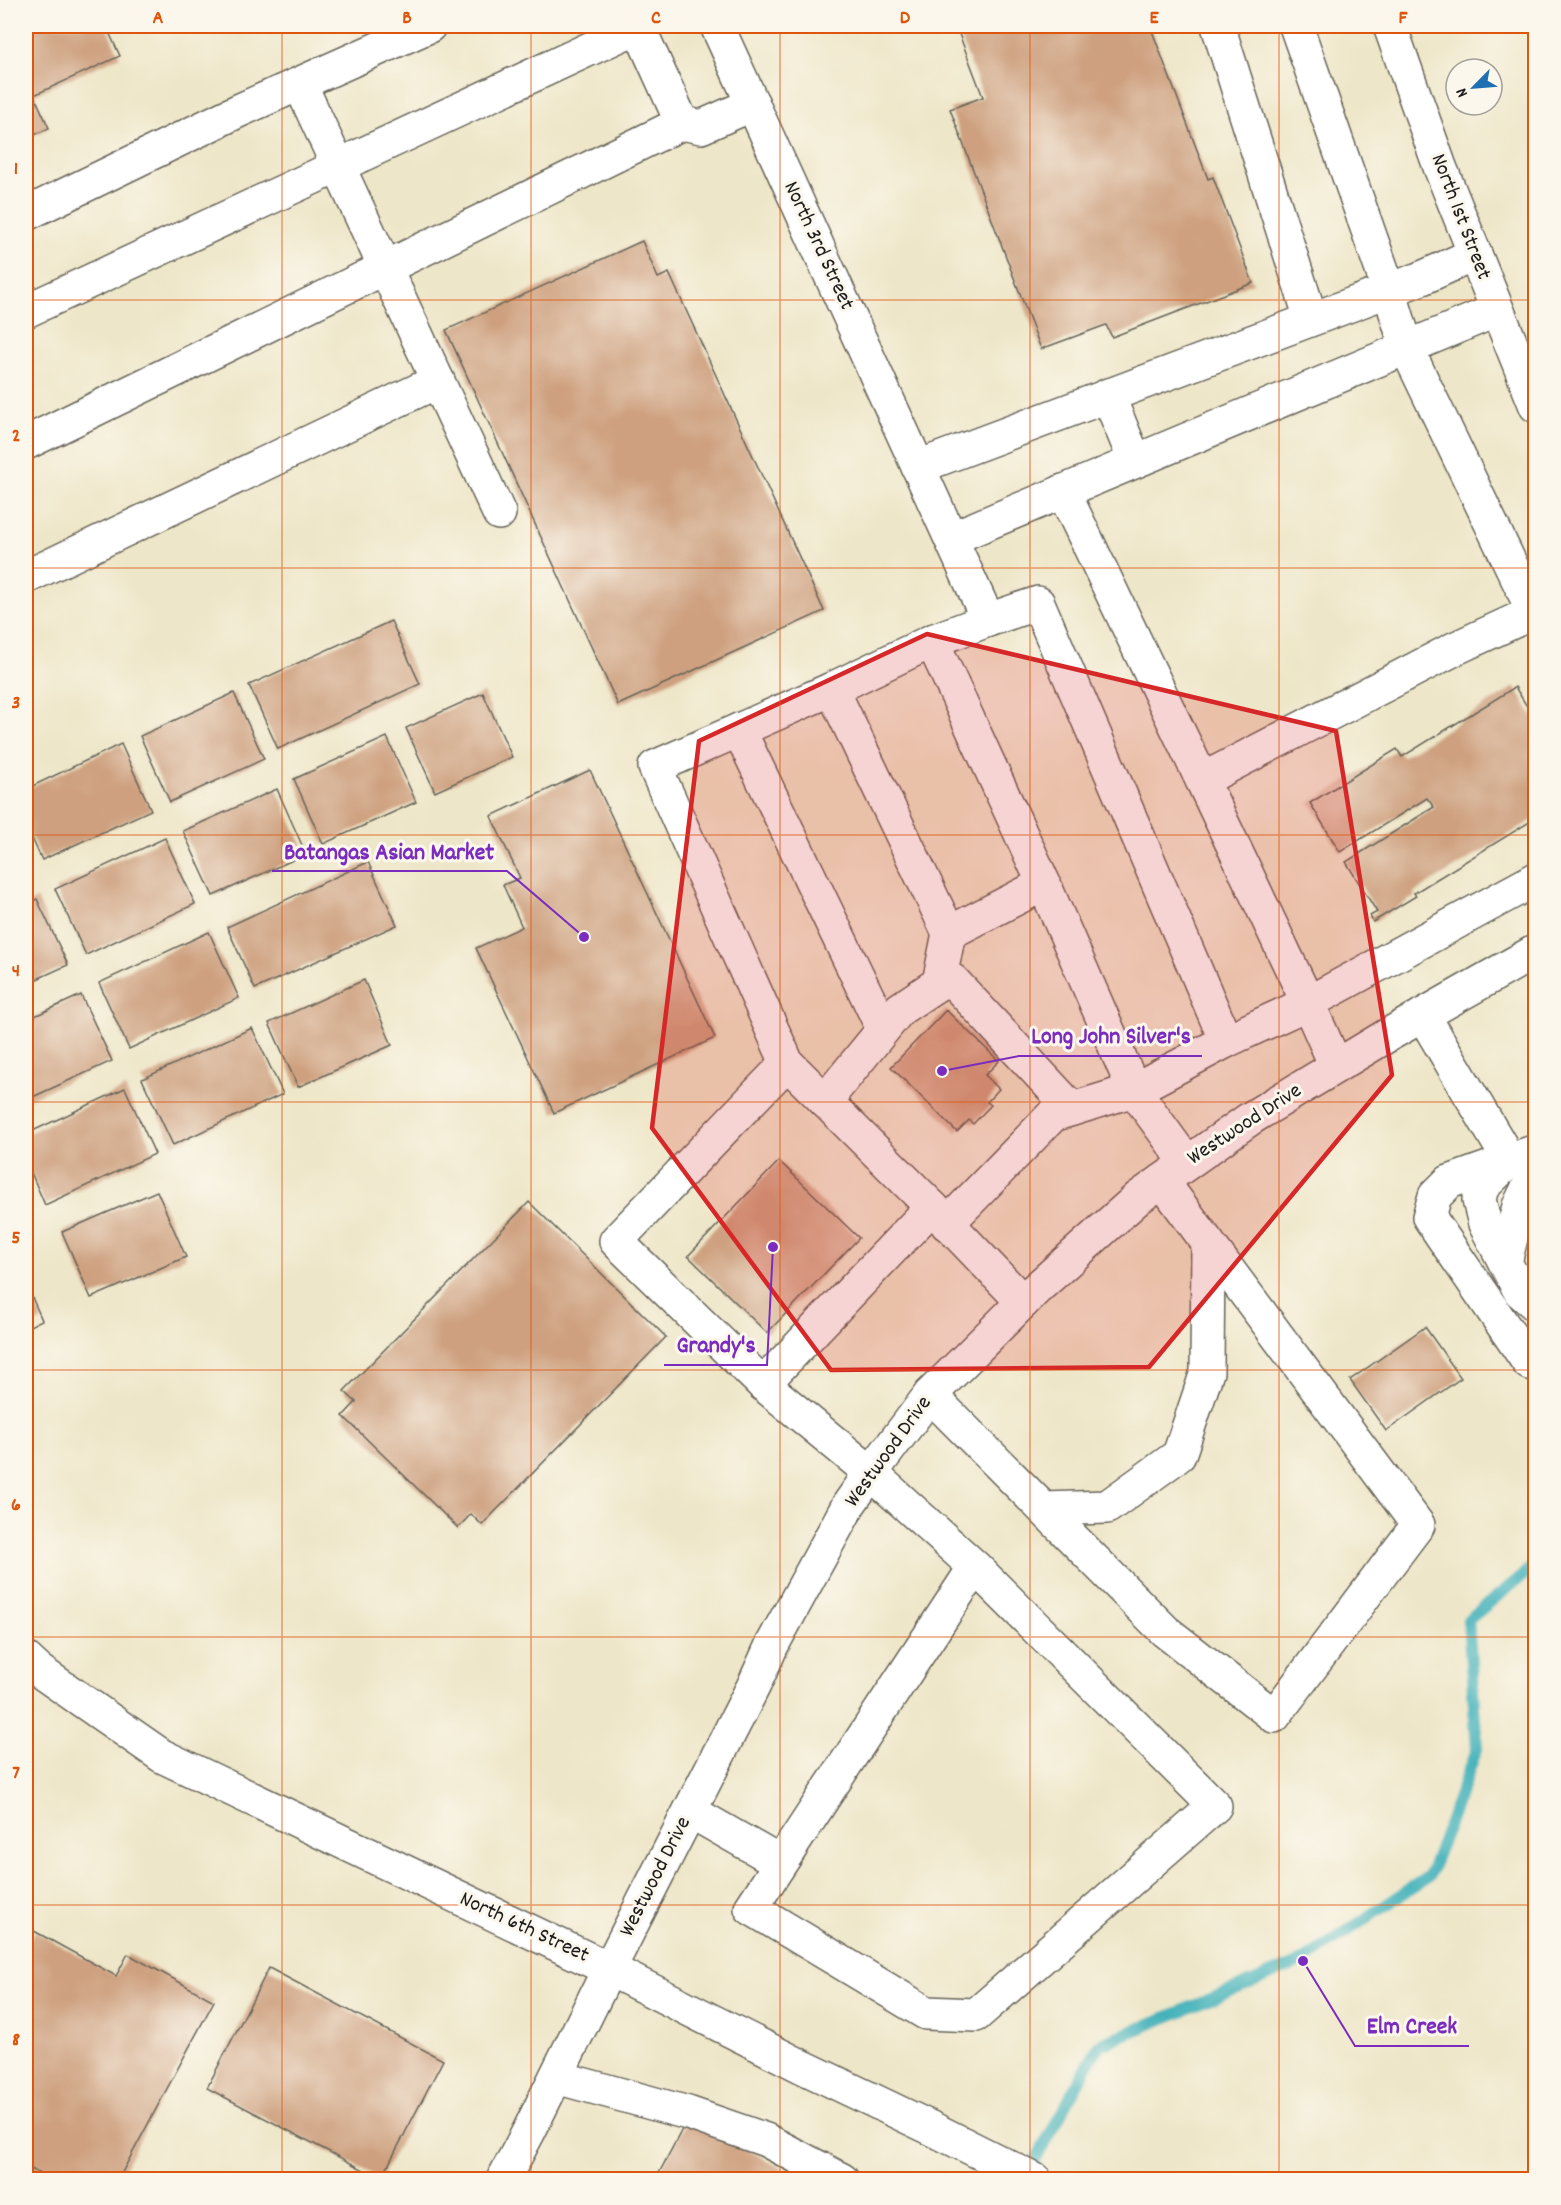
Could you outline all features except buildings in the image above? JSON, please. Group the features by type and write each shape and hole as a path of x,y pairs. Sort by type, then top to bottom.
{"street":[{"path":"26,214 238,111 429,26"},
{"path":"26,311 638,26 682,123"},
{"name":"North 3rd Street","path":"717,26 988,620"},
{"path":"1218,26 1311,319"},
{"path":"1202,780 1456,648 1534,614 1407,349 1389,290 1296,26"},
{"name":"North 1st Street","path":"1390,26 1440,167 1535,402"},
{"path":"300,84 499,513"},
{"path":"26,443 682,123 701,127 753,105"},
{"path":"918,466 1389,290 1475,254"},
{"path":"952,538 1497,310"},
{"path":"26,577 438,381"},
{"path":"1108,395 1135,461"},
{"path":"1063,491 1336,1066"},
{"path":"1023,1302 788,1063 655,767 832,689 932,641 1038,603 1226,1041"},
{"path":"930,1395 1165,1631 1274,1716 1418,1525 1208,1243 1134,1090 1044,884 932,641"},
{"path":"832,689 949,933 939,983"},
{"path":"739,730 883,1029"},
{"path":"763,1384 940,1216 1053,1115 1134,1090 1226,1041 1308,1003 1536,879"},
{"path":"949,933 1044,884"},
{"name":"Westwood Drive","path":"503,2180 754,1685 772,1645 849,1504 930,1395 1023,1302 1138,1198 1251,1118 1336,1066 1536,951"},
{"path":"825,1101 900,1009 939,983 953,981 1072,1109"},
{"path":"1424,1015 1527,1161"},
{"path":"788,1063 616,1241 763,1384 871,1473 975,1567 1215,1806 976,2015 926,2013 751,1908 779,1862 975,1567"},
{"path":"1527,1161 1482,1186 1479,1200 1485,1224 1520,1291 1536,1305"},
{"path":"1527,1161 1449,1182 1435,1196 1429,1217 1529,1363 1536,1358"},
{"path":"1044,1509 1107,1507 1179,1455 1207,1372 1208,1243"},
{"name":"North 6th Street","path":"30,1671 162,1756 609,1969 1035,2180"},
{"path":"690,1811 779,1862"},
{"path":"556,2078 688,2113 766,2140 842,2180"}],"highlighted area":[{"path":"927,634 1336,731 1392,1075 1149,1367 831,1370 652,1128 699,741"}],"waterway":[{"path":"1027,2176 1099,2045 1303,1961 1429,1876 1477,1749 1468,1620 1536,1565"}],"place":[{"name":"Batangas Asian Market","path":"584,937"},
{"name":"Long John Silver's","path":"942,1071"},
{"name":"Grandy's","path":"773,1247"},
{"name":"Elm Creek","path":"1303,1961"}]}
